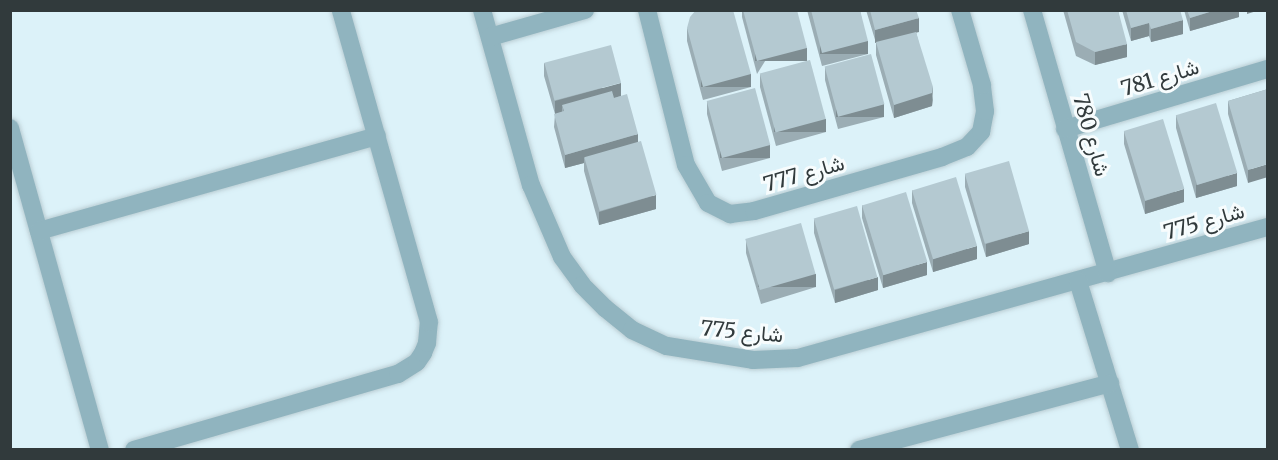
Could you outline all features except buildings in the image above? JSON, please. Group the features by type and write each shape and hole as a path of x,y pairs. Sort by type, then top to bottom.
{"street":[{"path":"134,450 398,374 417,362 427,343 429,322 341,10"},
{"name":"شارع 775","path":"482,10 531,185 562,257 582,285 604,308 632,330 667,346 753,360 798,358 1268,227"},
{"path":"490,37 585,10"},
{"name":"شارع 777","path":"647,10 686,165 708,203 730,214 754,211 942,158 967,147 981,132 985,111 982,85 960,10"},
{"name":"شارع 780","path":"1032,10 1108,273"},
{"name":"شارع 781","path":"1065,129 1268,69"},
{"path":"10,128 99,450"},
{"path":"39,231 377,136"},
{"path":"1078,281 1130,450"},
{"path":"860,450 1110,384"}]}
